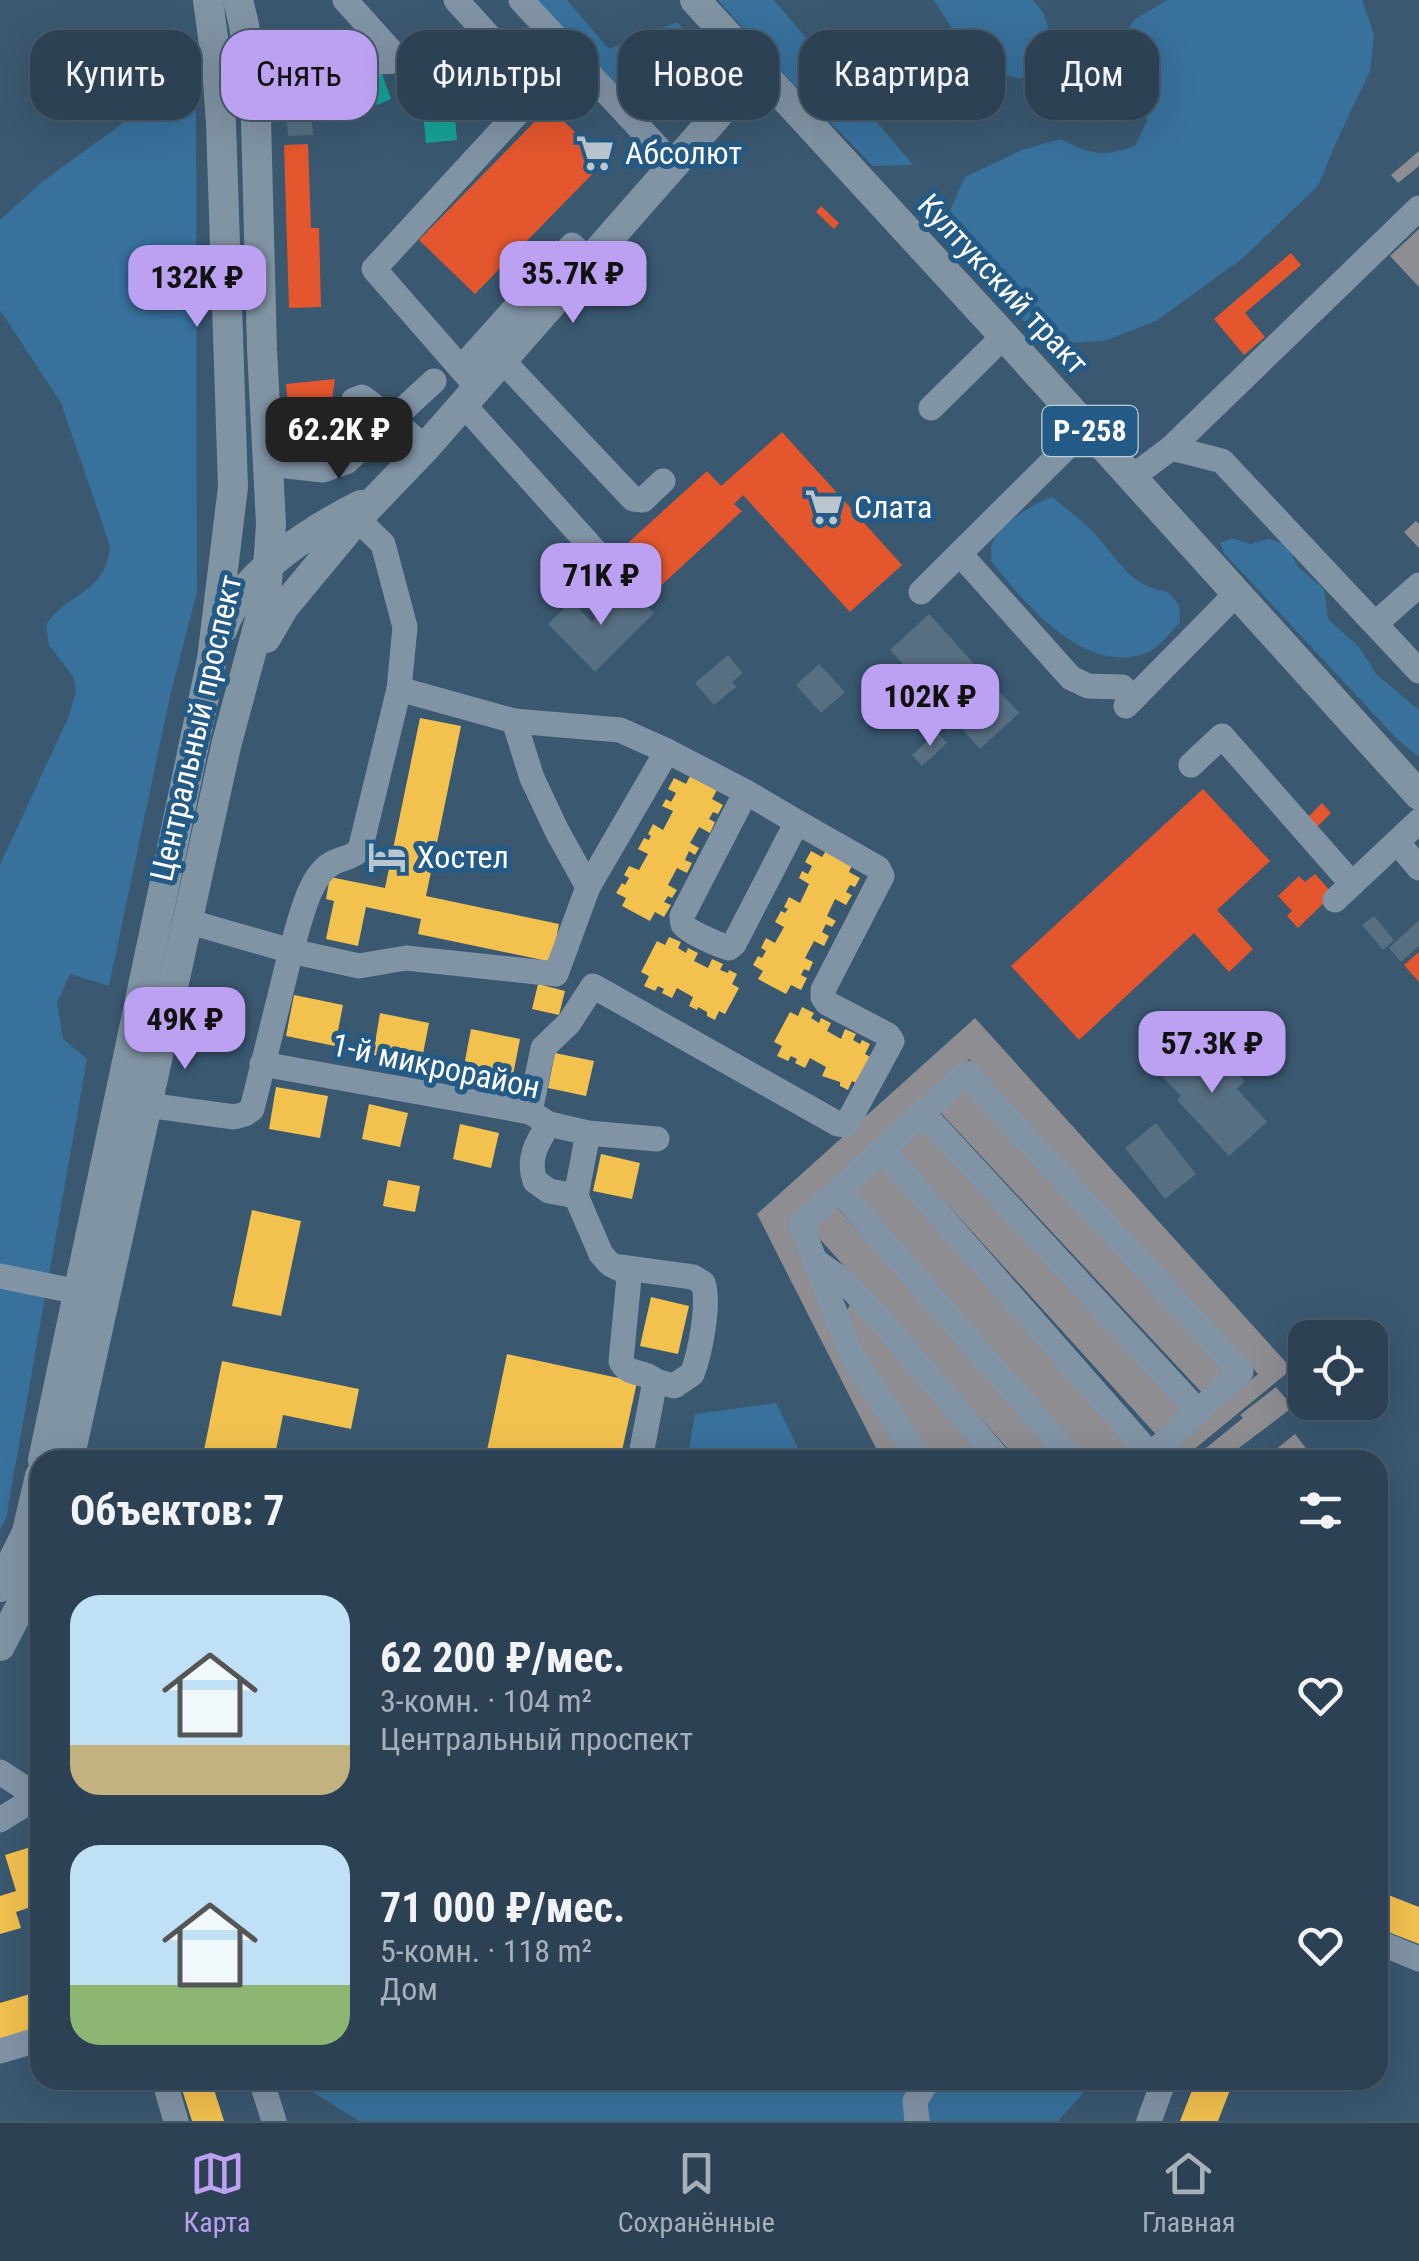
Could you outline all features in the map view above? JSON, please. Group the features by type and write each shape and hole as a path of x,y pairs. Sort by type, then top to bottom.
{"main road":[{"name":"Центральный проспект","path":"46,1450 212,659 233,487 217,67 208,0"},
{"name":"Центральный проспект","path":"238,0 245,30"},
{"name":"Култукский тракт","path":"695,0 722,30"},
{"path":"217,67 221,66"},
{"name":"Култукский тракт","path":"779,93 1419,796"},
{"name":"Центральный проспект","path":"71,1450 226,746 266,597 269,479 256,120"},
{"path":"212,659 226,617 246,588 269,566 354,512 425,448 467,387 502,361 713,120"},
{"path":"228,349 262,349"},
{"path":"269,479 280,509 298,519 354,512"},
{"path":"247,671 284,606 354,512"},
{"path":"0,1587 30,1519"},
{"path":"0,1646 30,1588"}],"street":[{"path":"345,0 397,58"},
{"path":"456,0 483,30"},
{"path":"520,0 548,30"},
{"path":"598,83 674,164"},
{"path":"510,120 374,269 603,560"},
{"path":"1131,478 1171,448 1419,208"},
{"path":"467,387 572,245 590,261"},
{"path":"930,408 1004,336"},
{"path":"502,361 633,499 644,500 663,481"},
{"path":"269,479 334,468 346,462 434,382"},
{"path":"348,423 357,397 362,397 425,448"},
{"path":"921,592 1087,428"},
{"path":"1171,448 1222,461 1419,671"},
{"path":"147,1105 234,1117 252,1109 290,951 314,880 333,862 350,859 360,850 399,689 405,628 383,544 354,512"},
{"path":"960,554 1071,678 1088,686 1122,687 1130,702 1236,594"},
{"path":"1375,624 1419,585"},
{"path":"187,921 359,966 406,958 556,974 593,986 838,1124 844,1126 848,1122 892,1041 888,1035 828,1003 822,990 882,876 878,868 746,792 620,730 514,722 399,689"},
{"path":"514,722 532,778 556,832 588,888"},
{"path":"1191,765 1222,736 1343,892 1419,821"},
{"path":"556,974 588,888 667,751"},
{"path":"746,792 682,916 686,927 722,946 729,948 734,944 797,822"},
{"path":"1396,842 1419,868"},
{"path":"593,986 569,1023 542,1048 540,1118 588,1133 657,1139"},
{"name":"1-й микрорайон","path":"262,1064 540,1118 531,1162 535,1181 549,1192 576,1196"},
{"path":"915,1450 852,1356 801,1225 966,1073 1242,1372 1156,1450"},
{"path":"923,1113 1198,1412"},
{"path":"588,1133 576,1196 601,1254 620,1268 693,1277 704,1283 700,1346 692,1374 674,1386 628,1370 620,1361 629,1278 620,1268"},
{"path":"883,1150 1142,1450"},
{"path":"839,1190 1064,1450"},
{"path":"814,1260 845,1282 876,1315 991,1450"},
{"path":"0,1276 79,1292"},
{"path":"642,1450 654,1381"},
{"path":"0,1772 30,1790"},
{"path":"0,1820 30,1802"},
{"path":"1388,1946 1419,1960"},
{"path":"0,2052 30,2042"},
{"path":"167,2090 176,2121"},
{"path":"264,2090 274,2121"},
{"path":"917,2121 916,2101 922,2090"},
{"path":"1149,2121 1160,2090"}],"shaded area":[{"path":"535,0 567,0 593,30 562,30"},
{"path":"718,0 774,0 799,30 799,90 779,68 779,30 745,30"},
{"path":"934,0 1033,0 1044,14 1049,30 1025,30 1025,76 1020,79 1005,74 1005,30 953,30"},
{"path":"1168,0 1362,0 1374,35 1370,71 1318,186 1243,258 1156,321 1104,341 1049,344 962,263 948,215 965,177 1022,150 1061,139 1097,153 1135,146 1147,120 1159,120 1159,30 1127,30 1135,19"},
{"path":"677,22 684,30 657,30"},
{"path":"598,36 609,49 618,45 618,88 598,69"},
{"path":"196,120 197,592 170,696 109,986 70,974 57,1003 63,1039 87,1059 6,1519 0,1529 0,865 69,716 76,691 73,676 49,645 46,625 94,583 107,562 110,546 61,403 0,310 0,220 42,182 124,122"},
{"path":"828,120 875,120 913,165 873,166"},
{"path":"1052,497 1090,529 1134,578 1168,592 1179,605 1180,623 1155,648 1129,657 1105,656 1083,647 1041,616 991,561 992,544 1002,529 1027,509"},
{"path":"1232,538 1250,544 1269,539 1287,545 1298,567 1324,589 1328,619 1359,647 1377,675 1419,710 1419,757 1397,739 1224,553 1220,543"},
{"path":"776,1403 799,1450 689,1450 695,1414"},
{"path":"309,2090 1086,2090 1058,2121 359,2121"}],"building: Жильё":[{"path":"420,718 461,726 426,896 559,924 552,962 418,934 421,919 366,907 358,946 326,939 334,901 326,899 330,877 385,888"},
{"path":"690,776 717,790 712,799 723,805 709,819 715,822 710,833 699,827 690,843 699,848 695,855 689,851 685,860 692,863 687,873 677,868 668,885 677,890 664,902 671,905 664,917 655,912 650,921 622,906 626,898 616,893 629,878 624,875 629,866 639,870 648,854 638,849 644,838 649,840 653,824 663,830 673,811 662,806 666,799 671,802 676,793 668,789 674,778 686,784"},
{"path":"827,849 853,863 849,872 860,878 846,892 852,895 846,905 835,899 827,916 836,921 832,927 826,924 822,932 829,936 824,946 814,941 805,958 813,962 809,971 804,969 801,975 807,978 801,990 791,985 786,994 758,979 763,971 753,965 766,951 761,948 766,938 775,943 784,927 775,922 781,911 785,913 788,909 784,907 789,897 800,903 809,884 799,878 802,871 808,874 812,866 805,862 811,851 822,857"},
{"path":"669,937 681,942 678,948 686,953 688,948 698,953 694,961 708,968 712,959 723,964 720,970 737,974 732,984 739,988 725,1014 719,1011 715,1020 698,1007 697,1010 689,1006 693,997 677,988 672,998 658,986 655,991 644,986 649,976 641,972 657,941 665,945"},
{"path":"538,984 565,991 559,1015 532,1009"},
{"path":"294,995 343,1005 335,1046 286,1036"},
{"path":"802,1007 814,1013 811,1018 819,1023 821,1018 831,1023 827,1031 841,1039 845,1029 856,1034 853,1040 870,1044 865,1054 872,1058 858,1084 852,1081 848,1090 840,1082 822,1076 826,1067 810,1058 805,1068 791,1056 788,1061 777,1056 782,1046 774,1042 790,1012 798,1016"},
{"path":"380,1013 429,1023 421,1064 373,1055"},
{"path":"471,1029 520,1039 512,1080 463,1071"},
{"path":"555,1053 594,1061 586,1096 548,1088"},
{"path":"276,1087 328,1096 320,1138 269,1129"},
{"path":"369,1104 408,1113 400,1147 362,1139"},
{"path":"460,1124 499,1133 491,1168 453,1159"},
{"path":"601,1154 640,1163 632,1199 593,1191"},
{"path":"388,1180 420,1186 415,1212 383,1206"},
{"path":"252,1210 301,1221 281,1316 232,1306"},
{"path":"651,1297 689,1306 678,1354 640,1346"},
{"path":"507,1354 637,1382 622,1450 487,1450"},
{"path":"222,1361 359,1389 351,1429 283,1415 276,1450 204,1450"},
{"path":"30,1847 30,1907 16,1912 21,1928 0,1934 0,1896 16,1891 5,1855"},
{"path":"1388,1895 1419,1907 1419,1944 1388,1932"},
{"path":"30,1994 30,2030 0,2039 0,2003"},
{"path":"182,2090 214,2090 224,2121 192,2121"},
{"path":"1192,2090 1230,2090 1218,2121 1180,2121"}],"building: Торговля":[{"path":"536,120 562,120 605,161 475,294 419,240"},
{"path":"308,144 311,228 319,228 321,307 289,308 284,145"},
{"path":"821,206 839,223 834,229 816,212"},
{"path":"1291,253 1301,265 1245,313 1265,337 1244,355 1214,319"},
{"path":"335,379 324,454 292,449 286,384"},
{"path":"782,432 902,565 850,612 743,495 734,504 742,511 654,592 618,552 707,471 721,486"},
{"path":"1203,789 1270,861 1217,910 1253,949 1229,972 1194,933 1079,1040 1011,966"},
{"path":"1322,803 1331,813 1313,831 1304,821"},
{"path":"1315,874 1333,894 1298,928 1287,916 1292,911 1278,896 1299,876 1305,882"},
{"path":"1419,952 1419,982 1404,965"}],"building: Учреждения":[{"path":"377,72 382,74 391,99 377,105"},
{"path":"424,120 455,120 457,140 426,143"}],"building: Промзона":[{"path":"1419,151 1419,166 1398,183 1391,175"},
{"path":"1419,229 1419,287 1390,256"},
{"path":"1416,521 1419,524 1419,548 1404,532"},
{"path":"975,1018 1288,1365 1288,1372 1193,1450 1165,1450 1258,1374 969,1059 792,1224 906,1450 877,1450 757,1214"},
{"path":"964,1087 1229,1371 1204,1395 939,1111"},
{"path":"925,1127 1186,1415 1160,1439 899,1151"},
{"path":"883,1164 1132,1450 1078,1450 853,1191"},
{"path":"834,1204 1056,1450 1009,1450 809,1227"},
{"path":"852,1302 978,1450 928,1450 876,1379 843,1316"},
{"path":"1276,1387 1288,1401 1288,1411 1236,1450 1203,1450 1243,1418 1240,1415"},
{"path":"1295,1434 1307,1450 1275,1450"}],"building: Прочее":[{"path":"287,120 312,120 313,135 288,136"},
{"path":"627,587 654,613 595,672 548,624 571,601 592,622"},
{"path":"929,614 1019,713 980,749 890,650"},
{"path":"728,655 743,673 732,682 736,687 714,705 695,683"},
{"path":"819,664 845,692 821,713 796,685"},
{"path":"937,732 947,743 922,766 912,755"},
{"path":"1374,916 1394,940 1383,950 1362,925"},
{"path":"1419,920 1419,946 1401,962 1389,948"},
{"path":"1271,1021 1285,1035 1271,1048 1258,1034"},
{"path":"1194,1037 1224,1070 1230,1064 1245,1081 1237,1089 1267,1122 1229,1156 1177,1100 1181,1096 1157,1071"},
{"path":"1156,1123 1196,1174 1165,1199 1125,1148"}],"place":[{"name":"Абсолют","path":"595,153"},
{"name":"Слата","path":"824,507"},
{"name":"Хостел","path":"387,857"}]}
